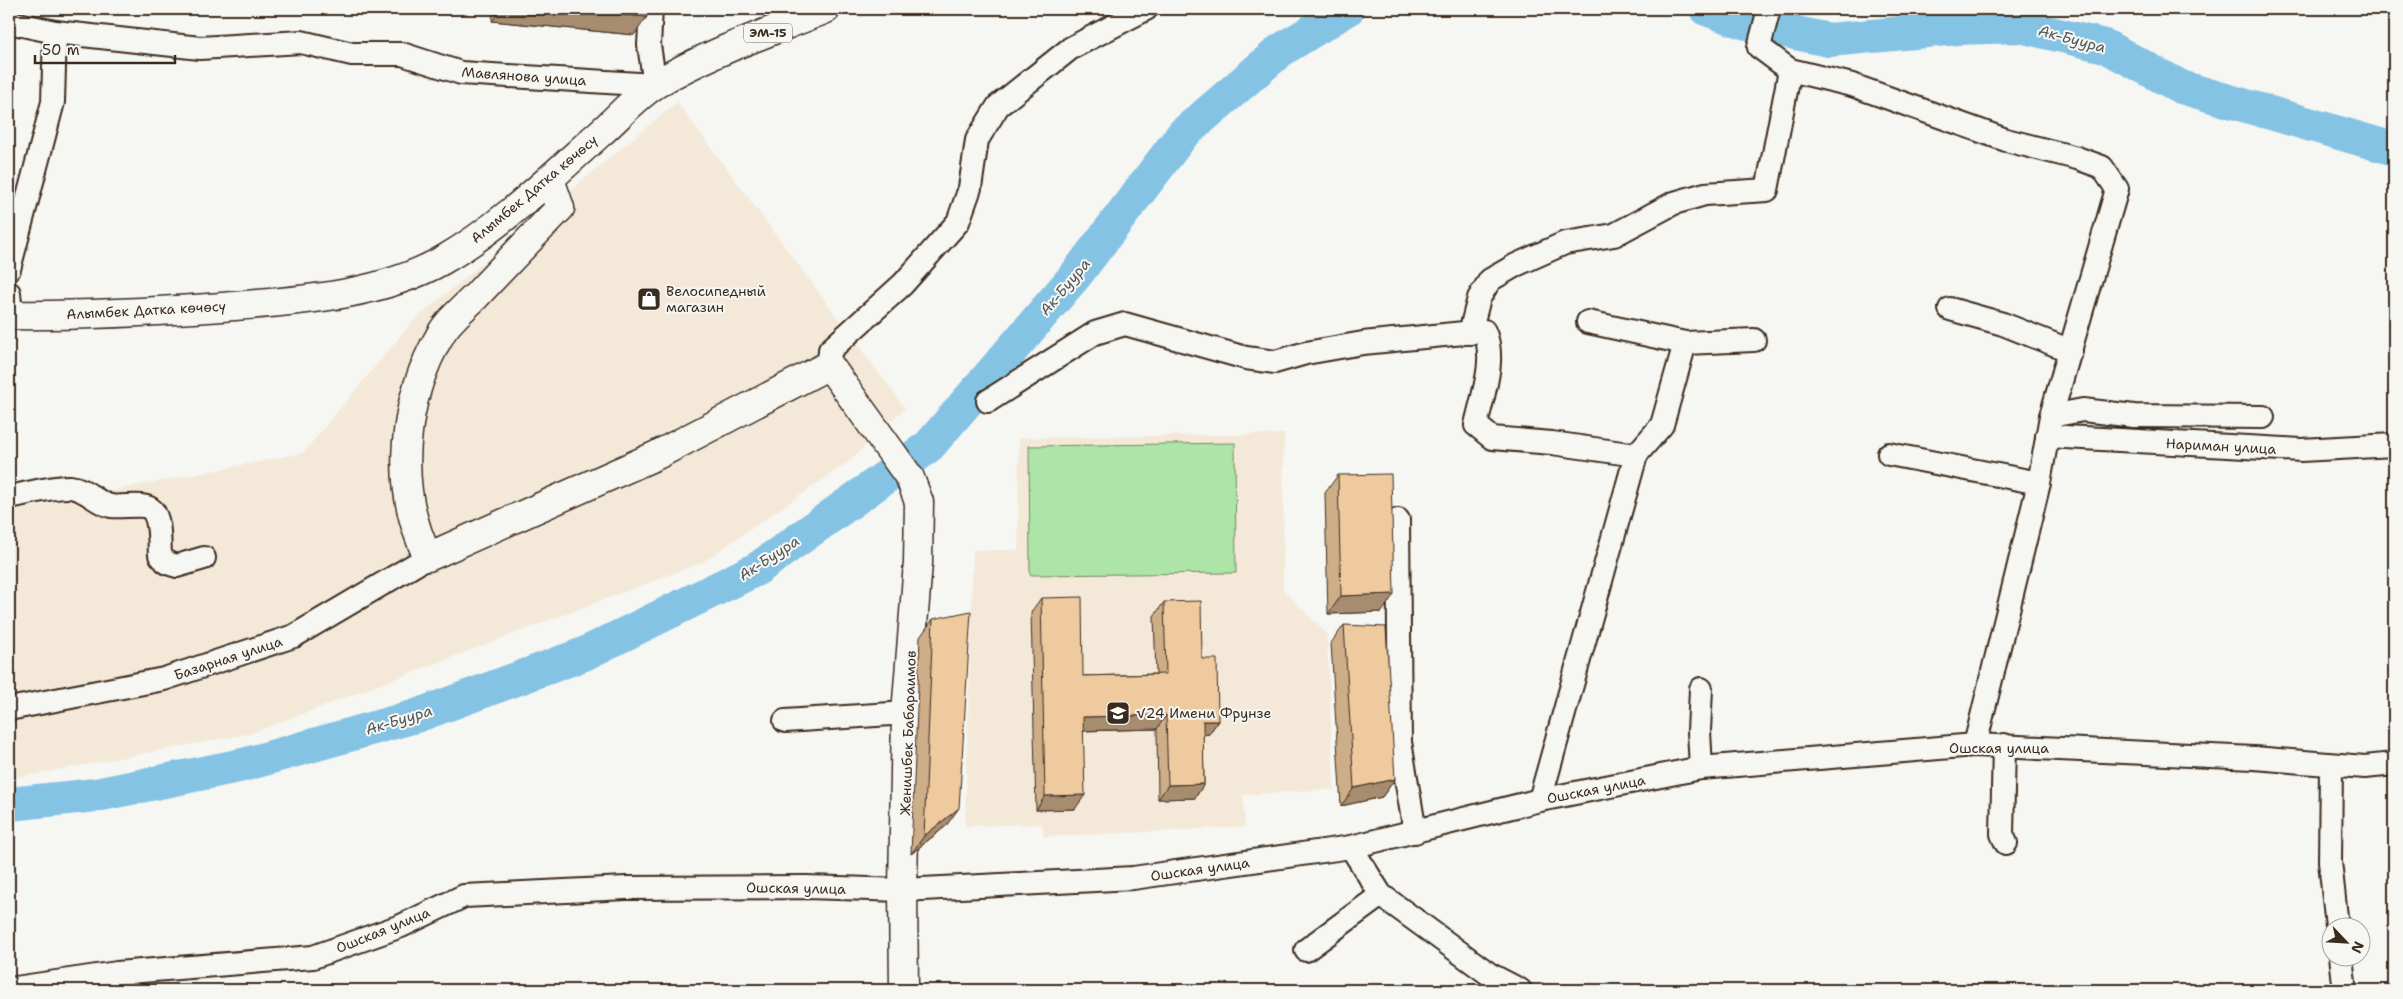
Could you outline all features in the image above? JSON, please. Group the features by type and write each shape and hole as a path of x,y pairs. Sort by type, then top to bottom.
{"main road":[{"name":"Алымбек Датка көчөсү","path":"10,308 144,313 298,300 354,290 408,276 442,261 482,234 550,179 655,85 710,57 826,9"},
{"path":"550,179 560,208 443,331 421,380 409,421 405,460 409,502 416,534 428,557 657,455 829,365"},
{"name":"Женишбек Бабараимов","path":"829,365 861,407 910,478 919,502 918,563 906,713 903,890 904,990"}],"street":[{"path":"651,9 649,45 655,85"},
{"path":"829,365 830,350 903,284 958,222 970,188 977,140 998,106 1071,48 1146,9"},
{"path":"1769,9 1760,47 1790,70 1852,85 2006,140 2077,158 2102,167 2117,189 2049,426 2039,482 1975,745"},
{"name":"Мавлянова улица","path":"9,22 55,32 200,48 302,42 352,54 402,54 461,73 655,85"},
{"path":"9,268 53,102 55,32"},
{"path":"1470,333 1479,298 1490,280 1516,265 1565,243 1614,235 1674,203 1704,194 1767,190 1790,70"},
{"path":"1950,309 2003,324 2071,351"},
{"path":"1588,322 1685,343 1754,340"},
{"path":"988,401 1095,333 1125,324 1246,358 1275,362 1306,353 1363,342 1484,332 1489,342 1490,355 1476,425 1483,433 1492,438 1552,443 1636,455"},
{"path":"1540,800 1636,455 1662,425 1685,343"},
{"path":"2049,426 2083,410 2134,416 2263,417"},
{"name":"Нариман улица","path":"2049,426 2300,450 2394,445"},
{"path":"1889,454 2039,482"},
{"path":"9,497 70,487 85,492 107,506 127,508 141,505 147,506 157,519 160,555 163,560 177,566 204,558"},
{"path":"1398,520 1400,742 1415,832"},
{"name":"Базарная улица","path":"9,709 164,679 294,636 428,557"},
{"path":"1701,690 1699,732 1701,768"},
{"path":"785,721 906,713"},
{"name":"Ошская улица","path":"9,989 117,973 313,957 401,926 464,896 636,888 806,887 903,890 1133,878 1351,847 1540,800 1701,768 1975,745 2254,758 2365,767 2394,764"},
{"path":"2004,745 2002,834 2006,844"},
{"path":"2330,765 2330,862 2336,916"},
{"path":"1351,847 1381,895 1485,982 1520,990"},
{"path":"1306,950 1381,895"},
{"path":"2342,966 2344,983"}],"shaded area":[{"path":"677,102 905,408 847,463 703,562 252,733 15,778 9,783 9,511 303,453 412,322"},
{"path":"1284,434 1283,590 1327,634 1334,789 1243,795 1245,827 1044,837 1042,824 965,826 973,550 1018,550 1019,438"}],"green space":[{"path":"1235,443 1236,573 1030,575 1029,446"}],"building":[{"path":"559,9 647,9 647,17"},
{"path":"1391,474 1394,594 1341,596 1338,475"},
{"path":"1082,597 1083,676 1166,674 1164,602 1201,601 1202,659 1217,659 1218,721 1203,721 1204,784 1168,785 1166,715 1083,717 1085,795 1045,796 1041,598"},
{"path":"971,611 959,808 924,836 933,619"},
{"path":"1344,625 1386,627 1395,779 1354,788"}],"waterway":[{"name":"Ак-Буура","path":"9,804 96,795 243,765 416,716 584,654 757,569 929,446 1075,276 1183,134 1281,50 1348,9"},
{"name":"Ак-Буура","path":"1706,9 1743,22 1829,40 1958,28 2020,26 2105,46 2181,87 2394,149"}],"place":[{"name":"Велосипедный магазин","path":"649,299"},
{"name":"√24 Имени Фрунзе","path":"1118,713"}]}
